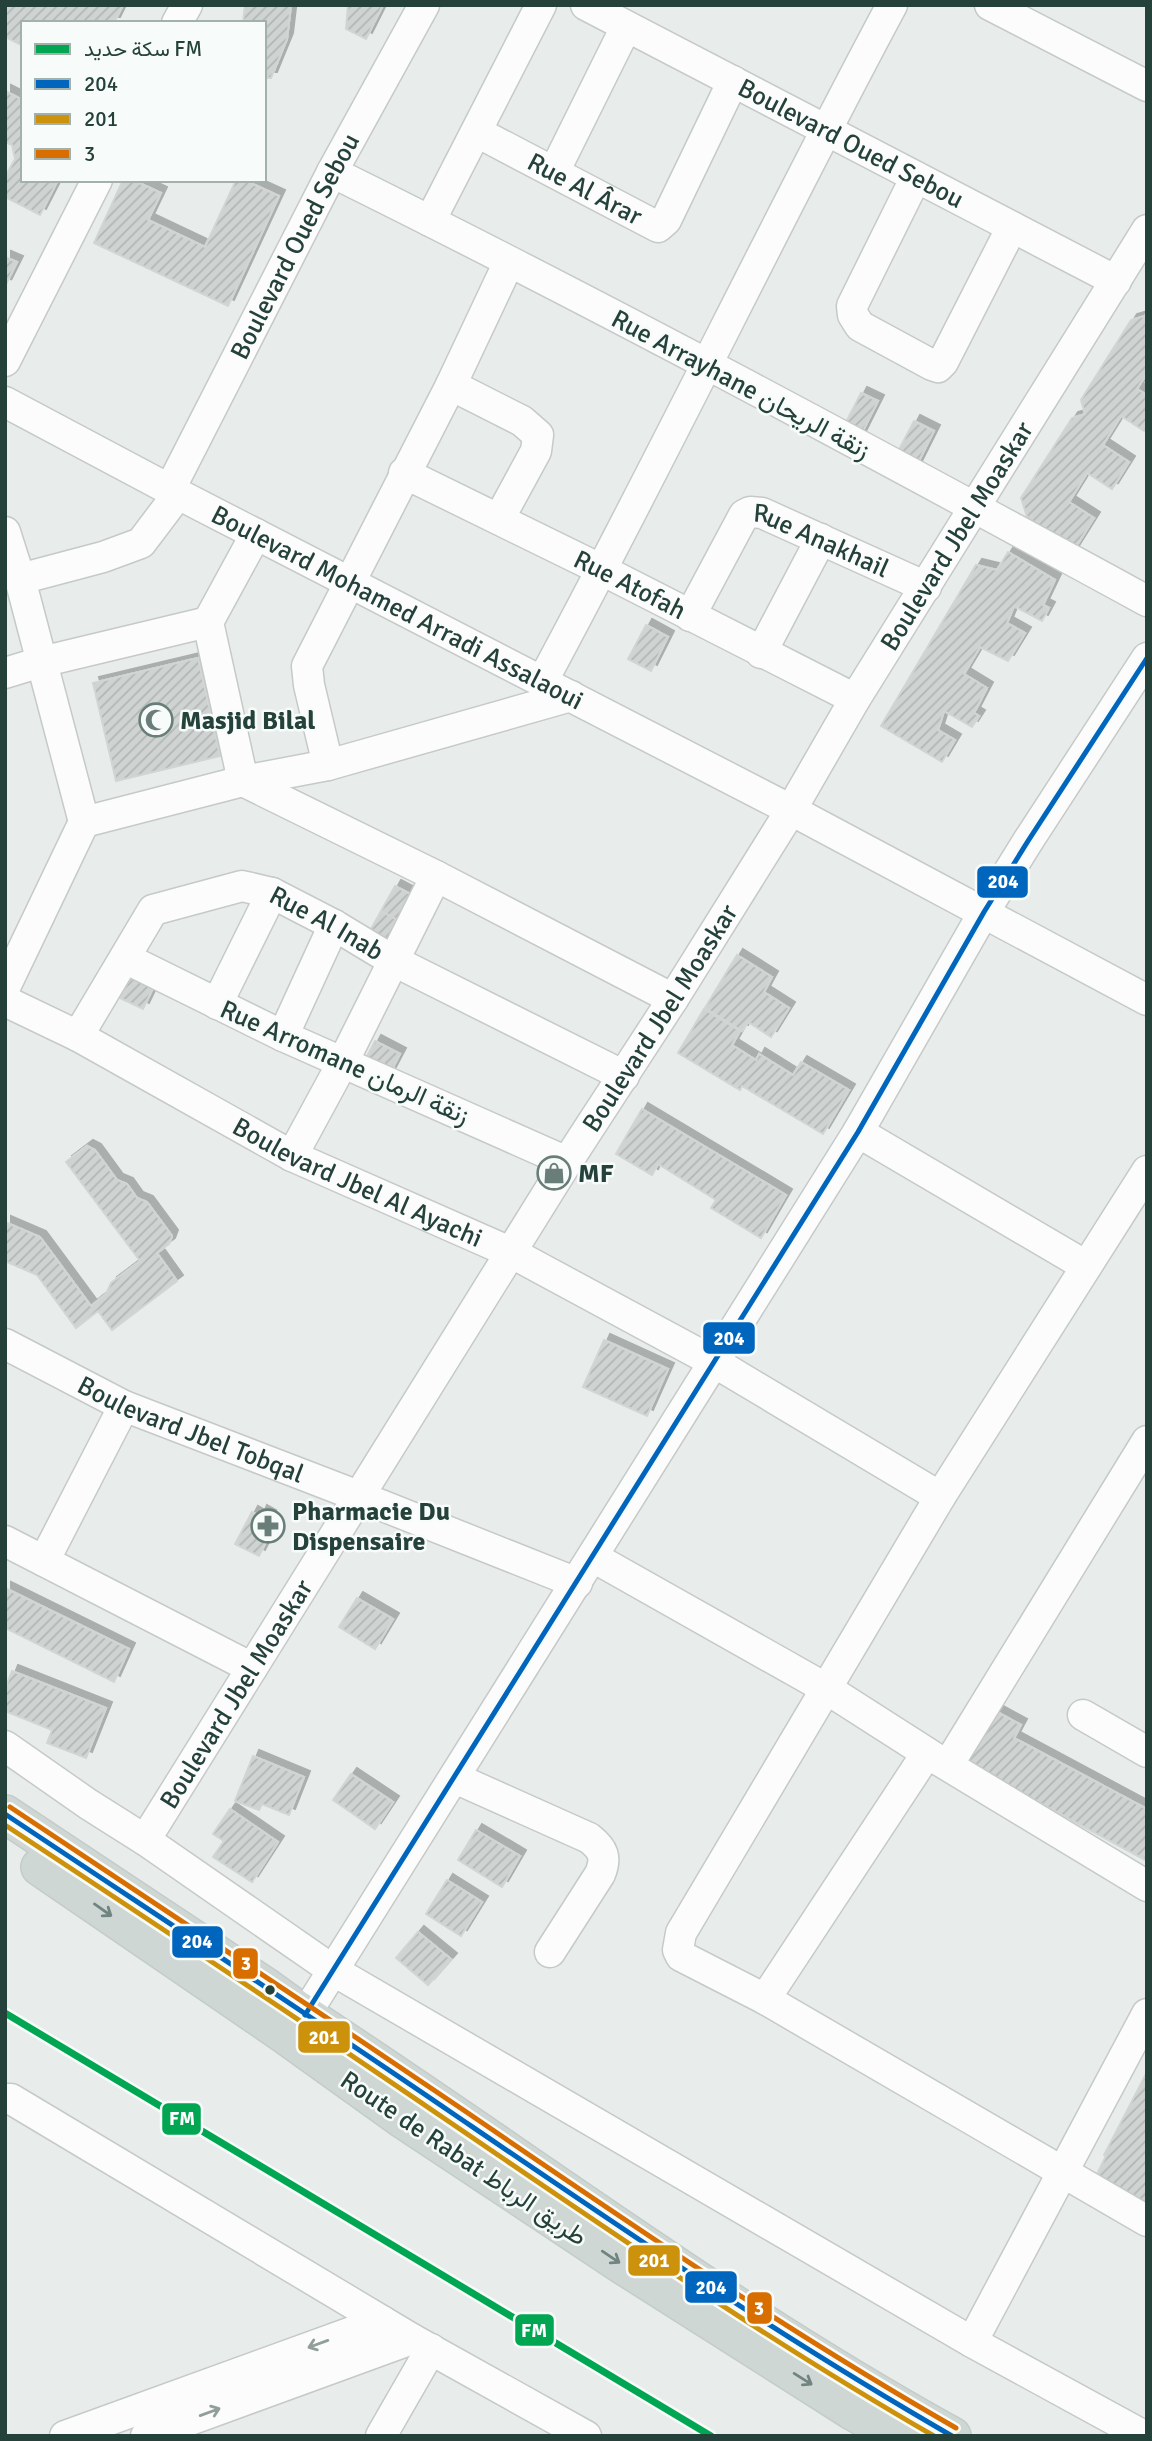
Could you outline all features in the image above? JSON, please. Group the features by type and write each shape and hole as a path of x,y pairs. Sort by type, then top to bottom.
{"main road":[{"name":"Route de Rabat طريق الرباط","path":"5,1814 791,2340 952,2436"},
{"name":"Route de Rabat طريق الرباط","path":"5,1844 424,2133 635,2273 896,2436"}],"street":[{"path":"178,21 187,5"},
{"name":"Boulevard Oued Sebou","path":"20,579 113,554 141,543 174,491 331,172 424,5"},
{"path":"430,221 541,5"},
{"name":"Boulevard Oued Sebou","path":"586,5 1116,281"},
{"path":"542,682 708,366 826,128 892,5"},
{"path":"990,5 1147,86"},
{"path":"554,172 626,27"},
{"name":"Rue Al Ârar","path":"477,132 654,227 662,226 733,81"},
{"name":"Rue Arrayhane زنقة الريحان","path":"331,172 708,366 1147,601"},
{"path":"916,177 852,306 853,316 860,326 932,365 938,367 943,362 1012,227"},
{"path":"5,361 96,182"},
{"name":"Boulevard Jbel Moaskar","path":"145,1840 567,1162 792,810 855,699 1116,281 1139,260 1147,230"},
{"path":"328,765 307,666 451,385 509,262"},
{"path":"451,385 522,421 538,435 536,451 499,519"},
{"name":"Boulevard Mohamed Arradi Assalaoui","path":"5,402 792,810 1147,1000"},
{"name":"Rue Atofah","path":"404,473 855,699"},
{"name":"Rue Anakhail","path":"690,616 747,513 762,513 926,587"},
{"path":"5,532 20,579 84,822 5,987"},
{"path":"243,782 208,622 256,534"},
{"path":"761,653 821,539"},
{"path":"5,673 208,622"},
{"path":"305,2015 858,1132 984,912 1146,663"},
{"path":"84,822 243,782 328,765 571,696"},
{"path":"243,782 436,876 673,999"},
{"path":"292,1156 343,1062 436,876"},
{"name":"Rue Al Inab","path":"78,1036 153,910 242,886 272,893 393,960 624,1076"},
{"path":"217,1004 272,893"},
{"path":"283,1036 334,925"},
{"name":"Rue Arromane زنقة الرمان","path":"125,958 283,1036 567,1162"},
{"name":"Boulevard Jbel Al Ayachi","path":"5,1001 78,1036 292,1156 512,1253 714,1362 940,1497"},
{"path":"858,1132 1086,1266"},
{"path":"1147,1171 940,1497 681,1933 678,1950 681,1956 765,1999 1147,2221"},
{"name":"Boulevard Jbel Tobqal","path":"5,1344 124,1406 577,1583"},
{"path":"44,1561 124,1406"},
{"path":"765,1999 937,1759 1147,1441"},
{"path":"5,1541 252,1668"},
{"path":"593,1557 827,1689 1147,1886"},
{"path":"1083,1715 1147,1752"},
{"path":"5,1746 334,1971 972,2342 1144,2436"},
{"path":"455,1778 589,1838 601,1847 605,1861 600,1874 550,1952"},
{"path":"972,2342 1147,2014"},
{"path":"5,2099 12,2099 421,2344 582,2435"},
{"path":"65,2436 382,2321"},
{"path":"145,2436 421,2344"},
{"path":"381,2436 421,2344"}],"building":[{"path":"5,5 123,5 115,21 21,21 21,45 5,37"},
{"path":"245,5 291,5 287,39 271,78 266,78 266,21 243,21"},
{"path":"348,5 383,5 366,39 346,29"},
{"path":"5,91 21,99 21,182 57,182 40,215 5,197 5,177 15,159 12,145 5,142"},
{"path":"122,182 137,182 161,193 148,220 205,247 235,182 248,182 279,196 228,306 94,243"},
{"path":"5,257 17,262 5,286"},
{"path":"1146,314 1147,373 1137,389 1147,395 1147,430 1144,431 1121,416 1103,445 1129,462 1112,489 1087,473 1069,502 1094,518 1072,553 1030,526 1021,498 1072,418 1085,414 1081,400 1131,320"},
{"path":"861,393 878,401 859,439 842,430"},
{"path":"914,421 934,431 915,469 894,459"},
{"path":"1008,552 1055,580 1043,605 1049,608 1042,621 1014,606 1007,623 1025,633 1008,661 980,647 964,674 987,688 974,713 979,716 972,727 944,711 938,730 955,740 942,762 881,726 976,565 997,570"},
{"path":"646,625 668,637 651,671 628,659"},
{"name":"Masjid Bilal","path":"198,658 220,756 116,781 93,683"},
{"path":"395,886 414,896 399,921 381,911"},
{"path":"381,911 399,921 385,949 366,938"},
{"path":"737,955 772,977 764,992 789,1008 771,1037 748,1022 742,1031 705,1008"},
{"path":"131,976 153,988 143,1009 120,998"},
{"path":"704,1009 740,1031 732,1045 756,1060 759,1054 793,1075 801,1062 849,1090 823,1134 742,1086 740,1090 678,1053"},
{"path":"375,1041 400,1054 390,1073 365,1060"},
{"path":"642,1109 786,1195 761,1238 711,1208 716,1200 658,1164 652,1175 616,1154"},
{"path":"87,1146 95,1150 117,1180 127,1184 137,1198 147,1202 172,1236 169,1244 157,1253 177,1281 112,1330 98,1311 76,1328 37,1275 5,1261 5,1222 40,1237 91,1306 106,1294 111,1283 140,1261 66,1162"},
{"path":"604,1340 668,1369 647,1416 583,1387"},
{"path":"261,1511 270,1516 267,1521 275,1524 259,1556 235,1544 252,1512 259,1516"},
{"path":"5,1588 129,1649 114,1682 5,1628"},
{"path":"357,1598 393,1619 375,1649 339,1627"},
{"path":"12,1671 106,1708 86,1758 47,1743 52,1730 5,1711 5,1689"},
{"path":"988,1707 1021,1725 1014,1738 1147,1809 1147,1861 960,1760"},
{"path":"253,1756 304,1777 289,1815 262,1804 259,1810 235,1801"},
{"path":"351,1774 393,1802 375,1829 333,1800"},
{"path":"230,1809 278,1842 252,1882 213,1857 224,1841 213,1834"},
{"path":"476,1830 520,1856 502,1887 458,1860"},
{"path":"447,1880 482,1902 461,1936 426,1914"},
{"path":"418,1932 451,1959 428,1985 396,1958"},
{"path":"1147,2072 1147,2210 1093,2182"}],"rail line":[{"name":"FM","path":"5,2013 711,2436"}],"transit line":[{"name":"204","path":"305,2015 858,1132 984,912 1028,841 1147,658"},
{"name":"3","path":"10,1807 705,2273 892,2391 956,2428"},
{"name":"204","path":"5,1814 700,2280 825,2360 952,2436"},
{"name":"201","path":"5,1825 690,2284 810,2362 934,2436"}],"place":[{"name":"Masjid Bilal","path":"156,720"},
{"name":"MF","path":"554,1173"},
{"name":"Pharmacie Du Dispensaire","path":"268,1526"}]}
